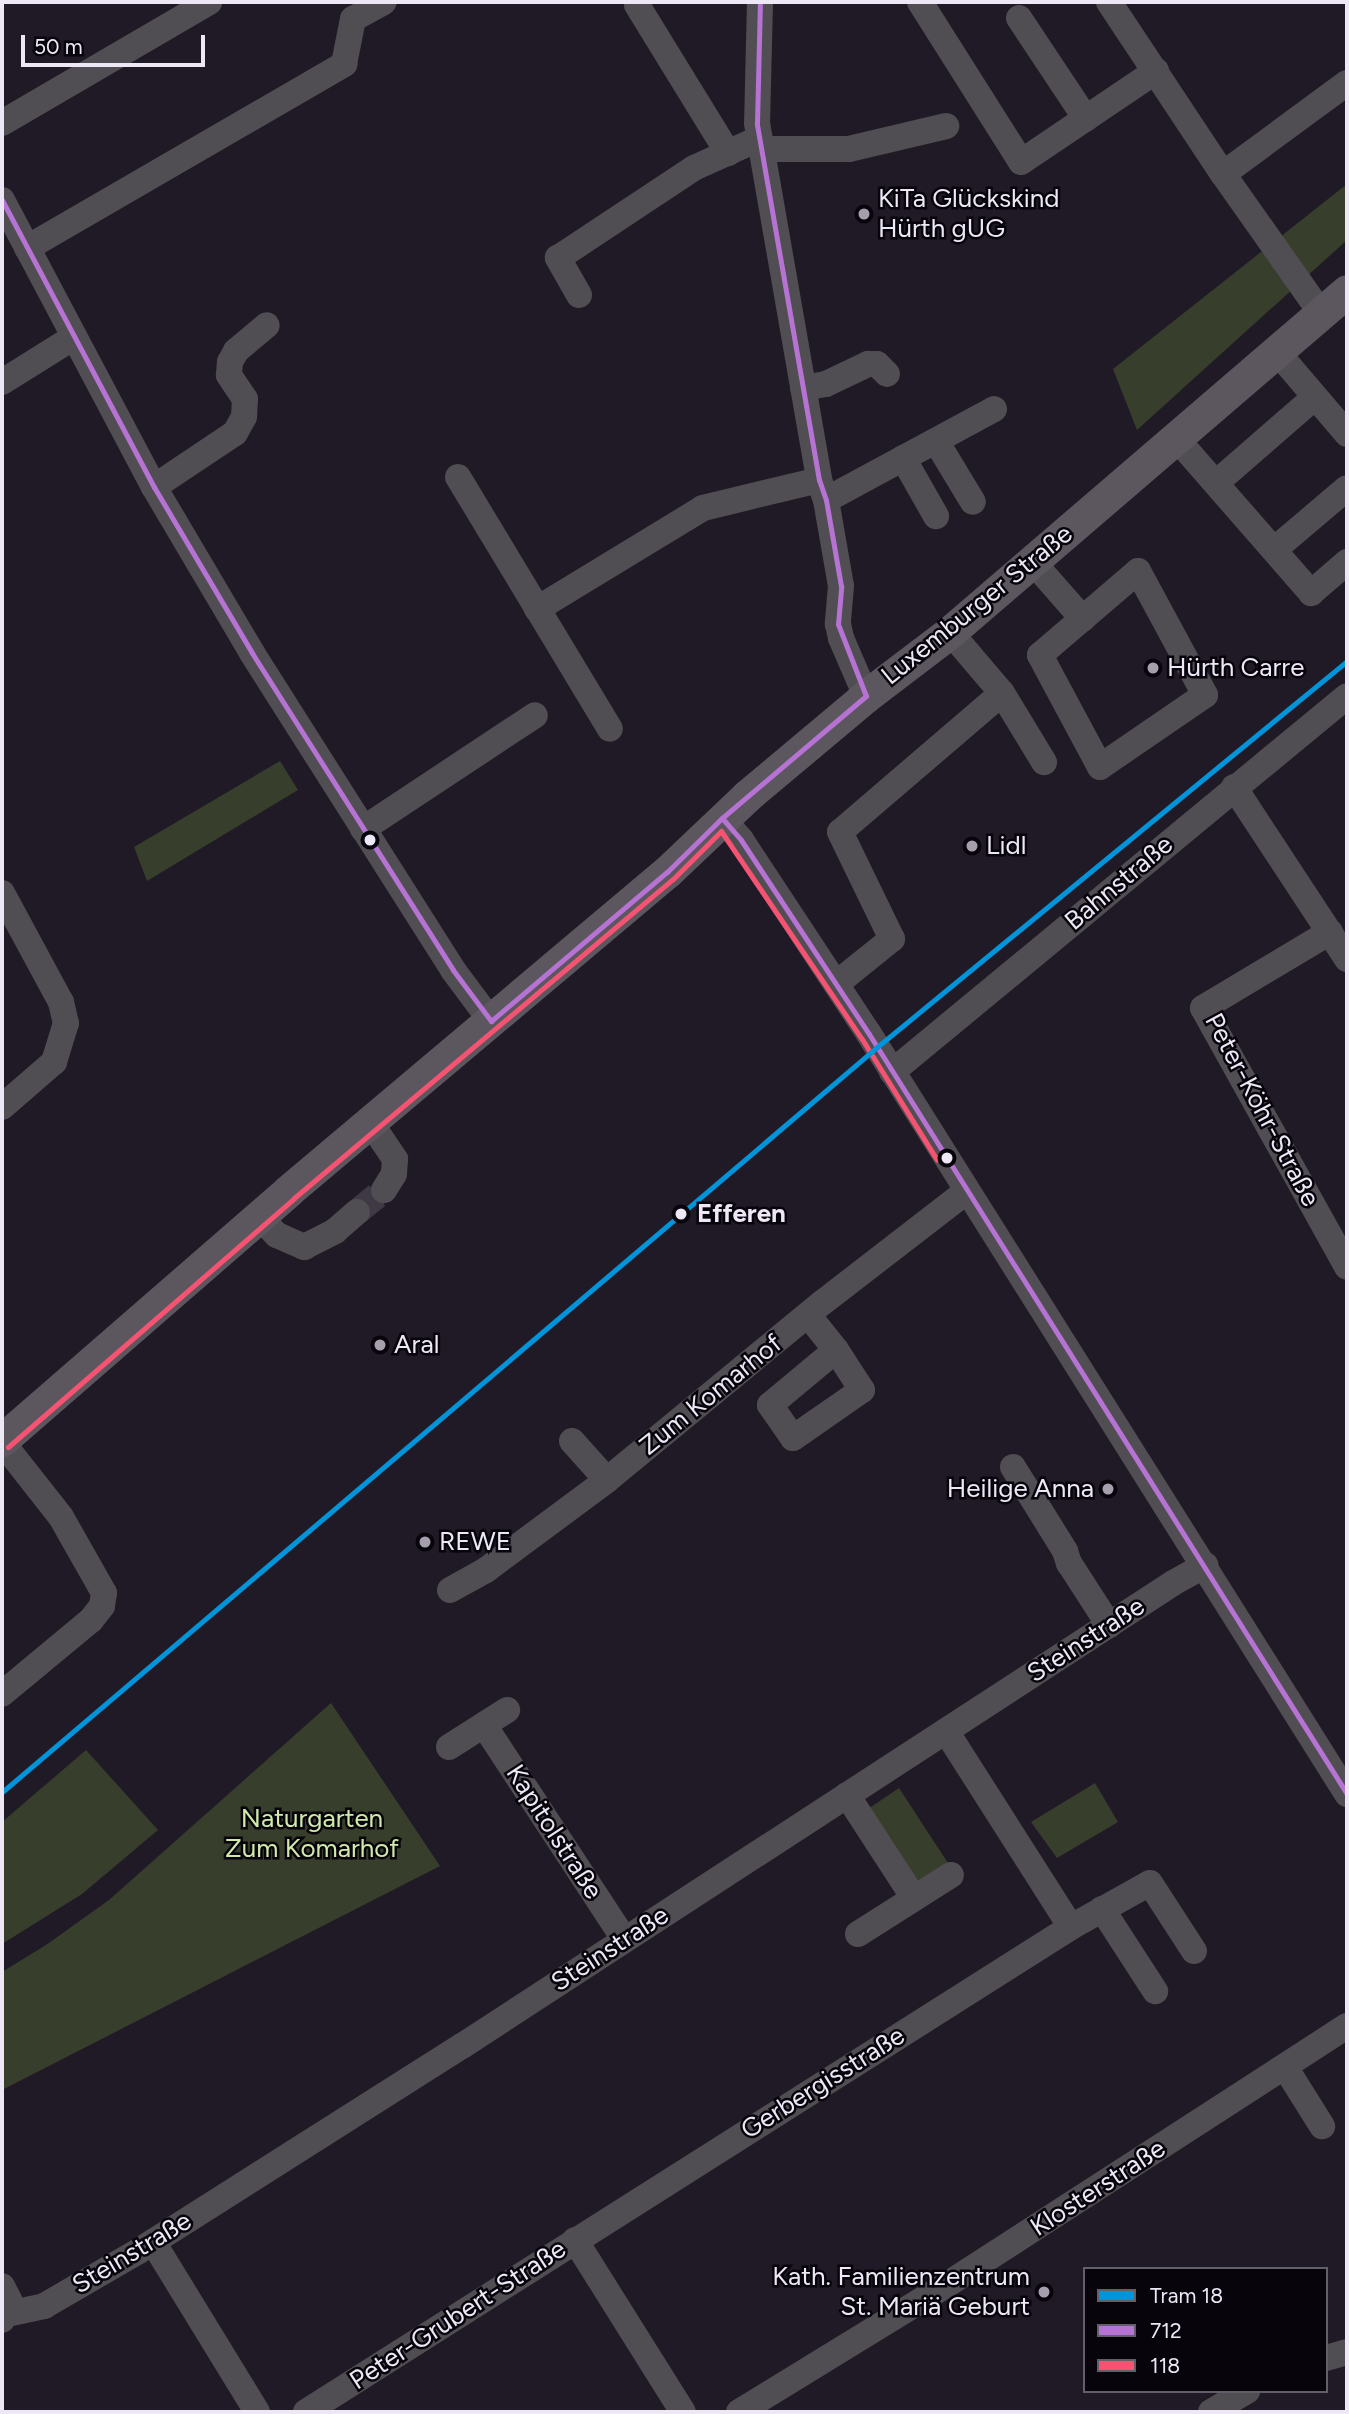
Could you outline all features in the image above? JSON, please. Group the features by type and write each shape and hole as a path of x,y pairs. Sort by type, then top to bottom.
{"main road":[{"name":"Luxemburger Straße","path":"2,1441 259,1216 667,872 722,818 866,696 950,632 1347,291"}],"street":[{"path":"2,123 208,2"},
{"path":"27,248 344,64 353,19 384,2"},
{"path":"760,2 757,72 761,144 803,388 841,586 838,624 841,638 866,696"},
{"path":"920,2 1021,162 1156,71"},
{"path":"1109,2 1223,174 1321,313"},
{"path":"637,5 728,153"},
{"path":"1020,18 1086,119"},
{"path":"1223,174 1347,83"},
{"path":"579,295 558,258 694,168 728,153 761,144 849,149 946,126"},
{"path":"2,200 154,487 252,653 453,970 491,1021"},
{"path":"154,487 235,433 244,417 245,399 229,374 230,362 236,351 267,325"},
{"path":"2,382 74,337"},
{"path":"1277,352 1347,434"},
{"path":"803,388 826,384 868,364 877,364 887,374"},
{"path":"1216,483 1315,397"},
{"path":"537,609 703,508 824,498 901,469 936,441 994,409"},
{"path":"1176,438 1311,593 1347,562"},
{"path":"936,441 973,502"},
{"path":"901,469 936,516"},
{"path":"458,477 610,729"},
{"path":"1275,549 1347,488"},
{"path":"1032,561 1083,619"},
{"path":"1138,571 1205,695 1100,767 1040,655 1083,619 1138,571"},
{"path":"950,632 1002,692 1044,762"},
{"path":"835,984 892,939 840,832 1002,692"},
{"name":"Bahnstraße","path":"892,1072 1347,696"},
{"path":"363,829 535,715"},
{"path":"1234,787 1347,959"},
{"path":"722,818 741,840 892,1072 1347,1794"},
{"path":"2,893 61,1002 66,1023 54,1062 2,1107"},
{"name":"Peter-Köhr-Straße","path":"1330,932 1203,1008 1347,1267"},
{"path":"370,1122 395,1159 394,1174 384,1190"},
{"name":"Zum Komarhof","path":"450,1590 486,1570 607,1480 808,1315 967,1191"},
{"path":"259,1216 277,1235 304,1247 335,1231 357,1212"},
{"path":"808,1315 836,1350"},
{"path":"2,1441 61,1517 104,1593 102,1606 91,1620 2,1694"},
{"path":"572,1441 607,1480"},
{"path":"1013,1467 1109,1625"},
{"name":"Steinstraße","path":"4,2317 44,2305 153,2242 462,2046 1205,1565"},
{"path":"449,1747 507,1710"},
{"name":"Kapitolstraße","path":"484,1725 624,1939"},
{"path":"946,1731 1071,1927"},
{"path":"847,1795 914,1898"},
{"path":"858,1934 951,1875"},
{"name":"Gerbergisstraße","path":"575,2240 1071,1927 1150,1883 1194,1951"},
{"path":"1108,1905 1155,1990"},
{"name":"Klosterstraße","path":"740,2412 948,2284 1347,2026"},
{"path":"1285,2067 1322,2126"},
{"path":"575,2240 683,2412"},
{"name":"Peter-Grubert-Straße","path":"306,2412 575,2240"},
{"path":"153,2242 257,2412"},
{"name":"Steinstraße","path":"2,2286 9,2300 4,2317"},
{"path":"1328,2357 1347,2352"},
{"path":"1211,2412 1244,2393"}],"green space":[{"path":"1347,184 1347,240 1137,430 1113,369"},
{"path":"280,761 298,790 147,881 134,847"},
{"name":"Naturgarten Zum Komarhof","path":"331,1703 440,1866 2,2090 2,1972 46,1945 109,1900"},
{"path":"86,1750 158,1830 82,1894 2,1944 2,1822"},
{"path":"1095,1783 1118,1822 1057,1858 1031,1822"},
{"path":"899,1788 948,1863 915,1885 865,1811"}],"tunnel":[{"path":"357,1212 384,1190"}],"tram line":[{"name":"18","path":"2,1792 877,1047 1347,661"}],"transit line":[{"name":"712","path":"2,200 154,487 252,653 453,970 491,1021 667,872 722,818 866,696 838,624 841,586 826,500 819,480 757,123 760,2"},
{"name":"712","path":"722,818 741,840 869,1034 1347,1794"},
{"name":"118","path":"8,1447 294,1198 673,879 721,831 862,1039 937,1160"}],"place":[{"name":"KiTa Glückskind Hürth gUG","path":"864,214"},
{"name":"Hürth Carre","path":"1153,668"},
{"name":"Lidl","path":"972,846"},
{"name":"Efferen","path":"681,1214"},
{"name":"Aral","path":"380,1345"},
{"name":"Heilige Anna","path":"1108,1489"},
{"name":"REWE","path":"425,1542"},
{"name":"Kath. Familienzentrum St. Mariä Geburt","path":"1044,2292"}]}
